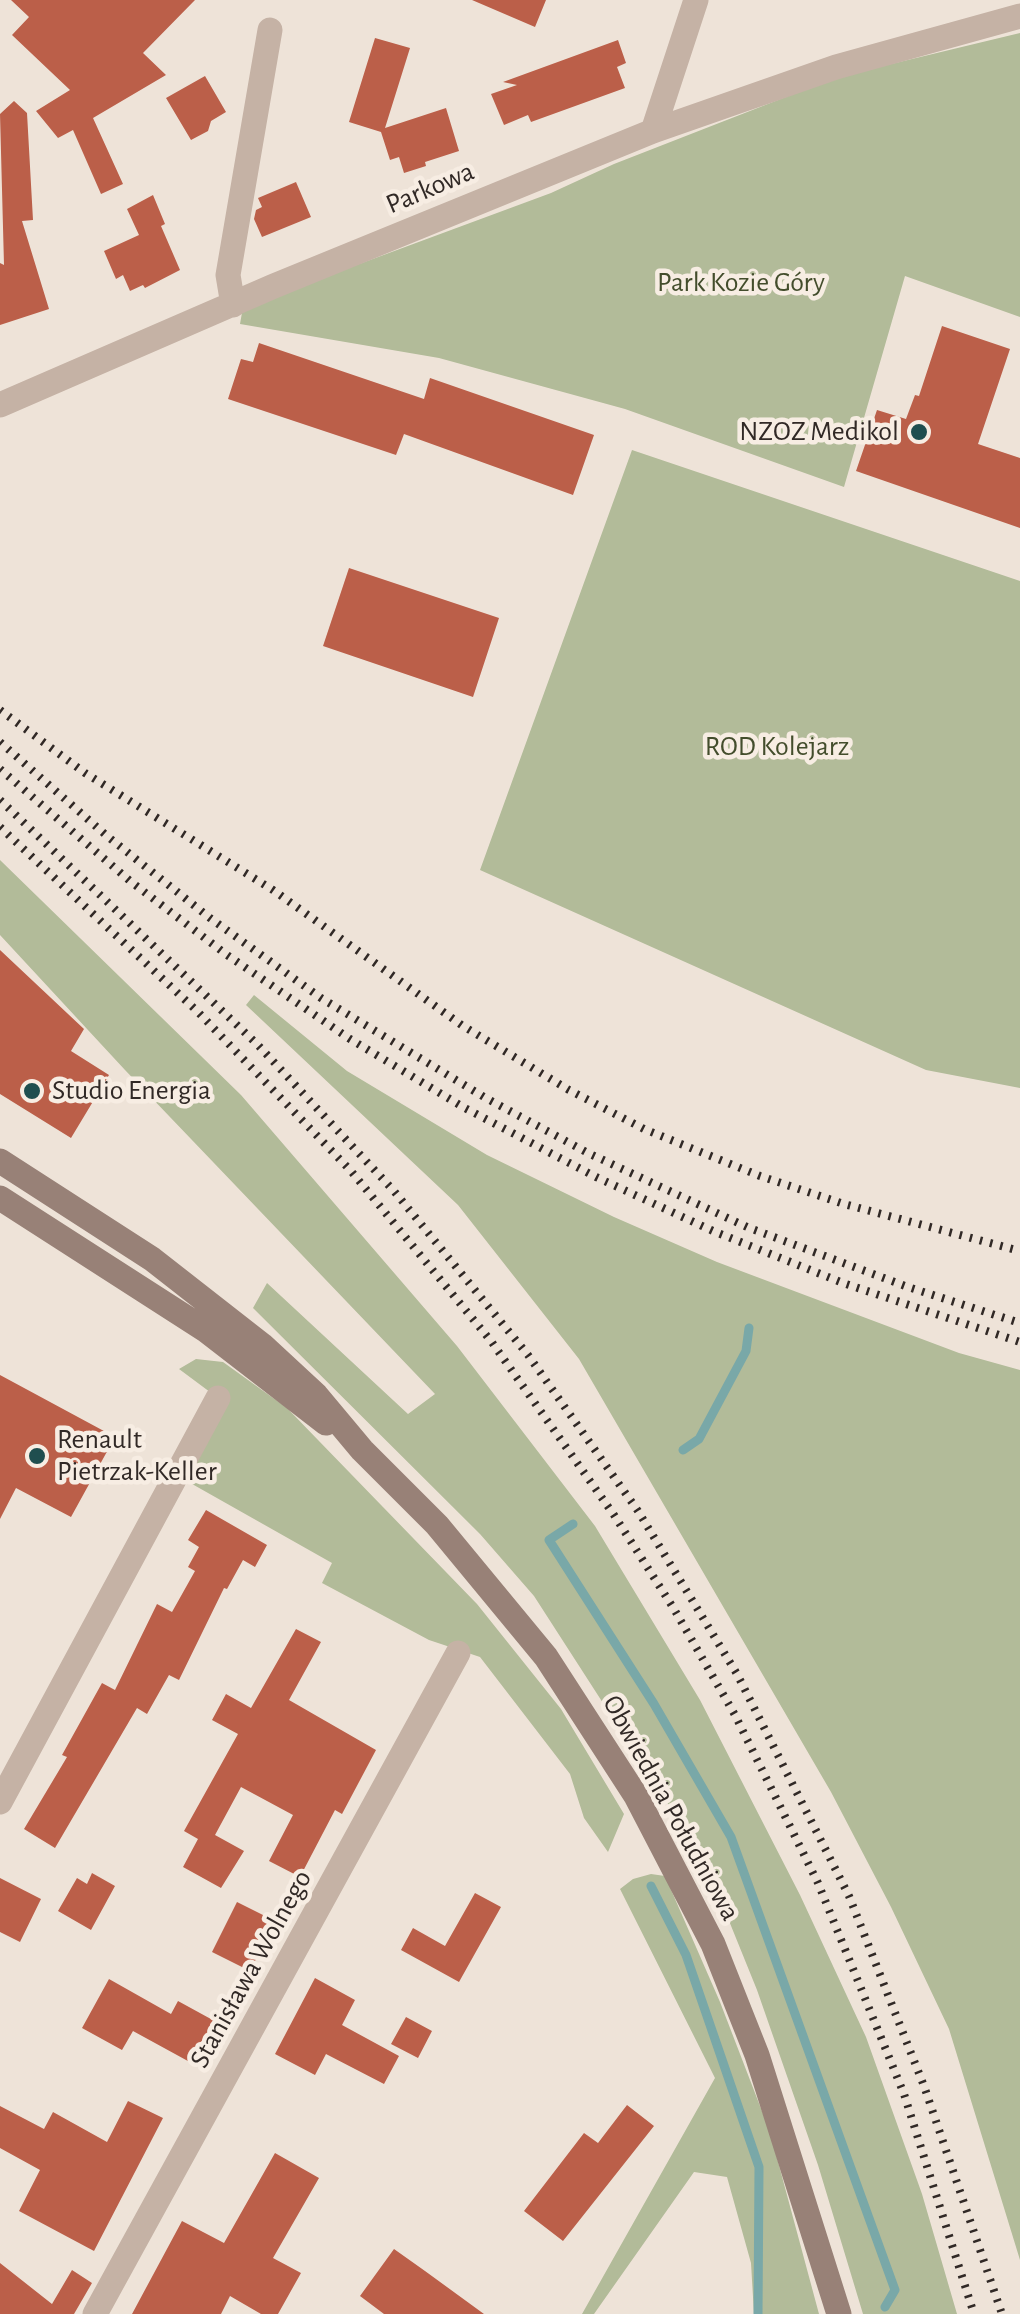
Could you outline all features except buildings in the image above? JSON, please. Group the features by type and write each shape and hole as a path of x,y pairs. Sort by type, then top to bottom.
{"main road":[{"name":"Obwiednia Południowa","path":"0,1162 102,1224 213,1303 316,1395 362,1450 436,1525 537,1645 596,1731 660,1836 699,1913 743,2016 839,2314"},
{"name":"Obwiednia Południowa","path":"0,1198 145,1288 362,1450"}],"street":[{"path":"652,131 696,0"},
{"name":"Parkowa","path":"0,405 532,178 652,131 836,67 1020,16"},
{"path":"233,305 228,275 270,30"},
{"path":"0,1802 218,1398"},
{"name":"Stanisława Wolnego","path":"96,2314 458,1653"}],"green space":[{"name":"Park Kozie Góry","path":"1020,33 1020,317 905,276 844,487 625,409 439,358 240,324 243,307 551,193 614,164 837,77"},
{"name":"ROD Kolejarz","path":"632,450 1020,581 1020,1088 926,1070 480,870"},
{"path":"0,860 241,1095 457,1346 595,1526 700,1700 800,1895 866,2037 922,2194 957,2314 863,2314 818,2165 757,1990 723,1906 670,1807 534,1596 480,1534 253,1308 267,1283 408,1414 435,1394 0,935"},
{"path":"254,995 347,1071 487,1155 717,1262 959,1353 1020,1370 1020,2260 949,2029 891,1907 831,1792 579,1359 458,1205 246,1005"},
{"path":"196,1359 223,1362 287,1408 477,1604 561,1709 624,1814 608,1852 584,1818 570,1774 480,1657 429,1640 322,1583 332,1563 185,1480 218,1398 179,1369"},
{"path":"651,1874 665,1876 720,2002 770,2132 819,2314 754,2314 751,2263 727,2177 694,2172 594,2314 582,2314 715,2078 620,1889 633,1879"}],"waterway":[{"path":"683,1450 699,1439 746,1351 749,1328"},
{"path":"573,1524 549,1540 654,1704 731,1837 895,2290 885,2307"},
{"path":"651,1886 686,1955 759,2167 758,2314"}],"railway":[{"path":"0,710 85,773 273,890 463,1026 569,1090 644,1129 760,1176 844,1204 1020,1251"},
{"path":"0,742 107,836 210,918 321,998 484,1097 588,1153 747,1227 908,1287 1020,1323"},
{"path":"0,769 130,881 227,955 350,1039 463,1107 596,1177 713,1231 843,1283 1020,1342"},
{"path":"0,800 257,1044 394,1191 528,1355 638,1511 737,1674 849,1896 924,2086 1002,2314"},
{"path":"0,827 197,1011 351,1171 491,1341 614,1515 735,1715 818,1883 904,2094 974,2314"}],"place":[{"name":"NZOZ Medikol","path":"919,432"},
{"name":"Studio Energia","path":"32,1091"},
{"name":"Renault Pietrzak-Keller","path":"37,1456"}]}
